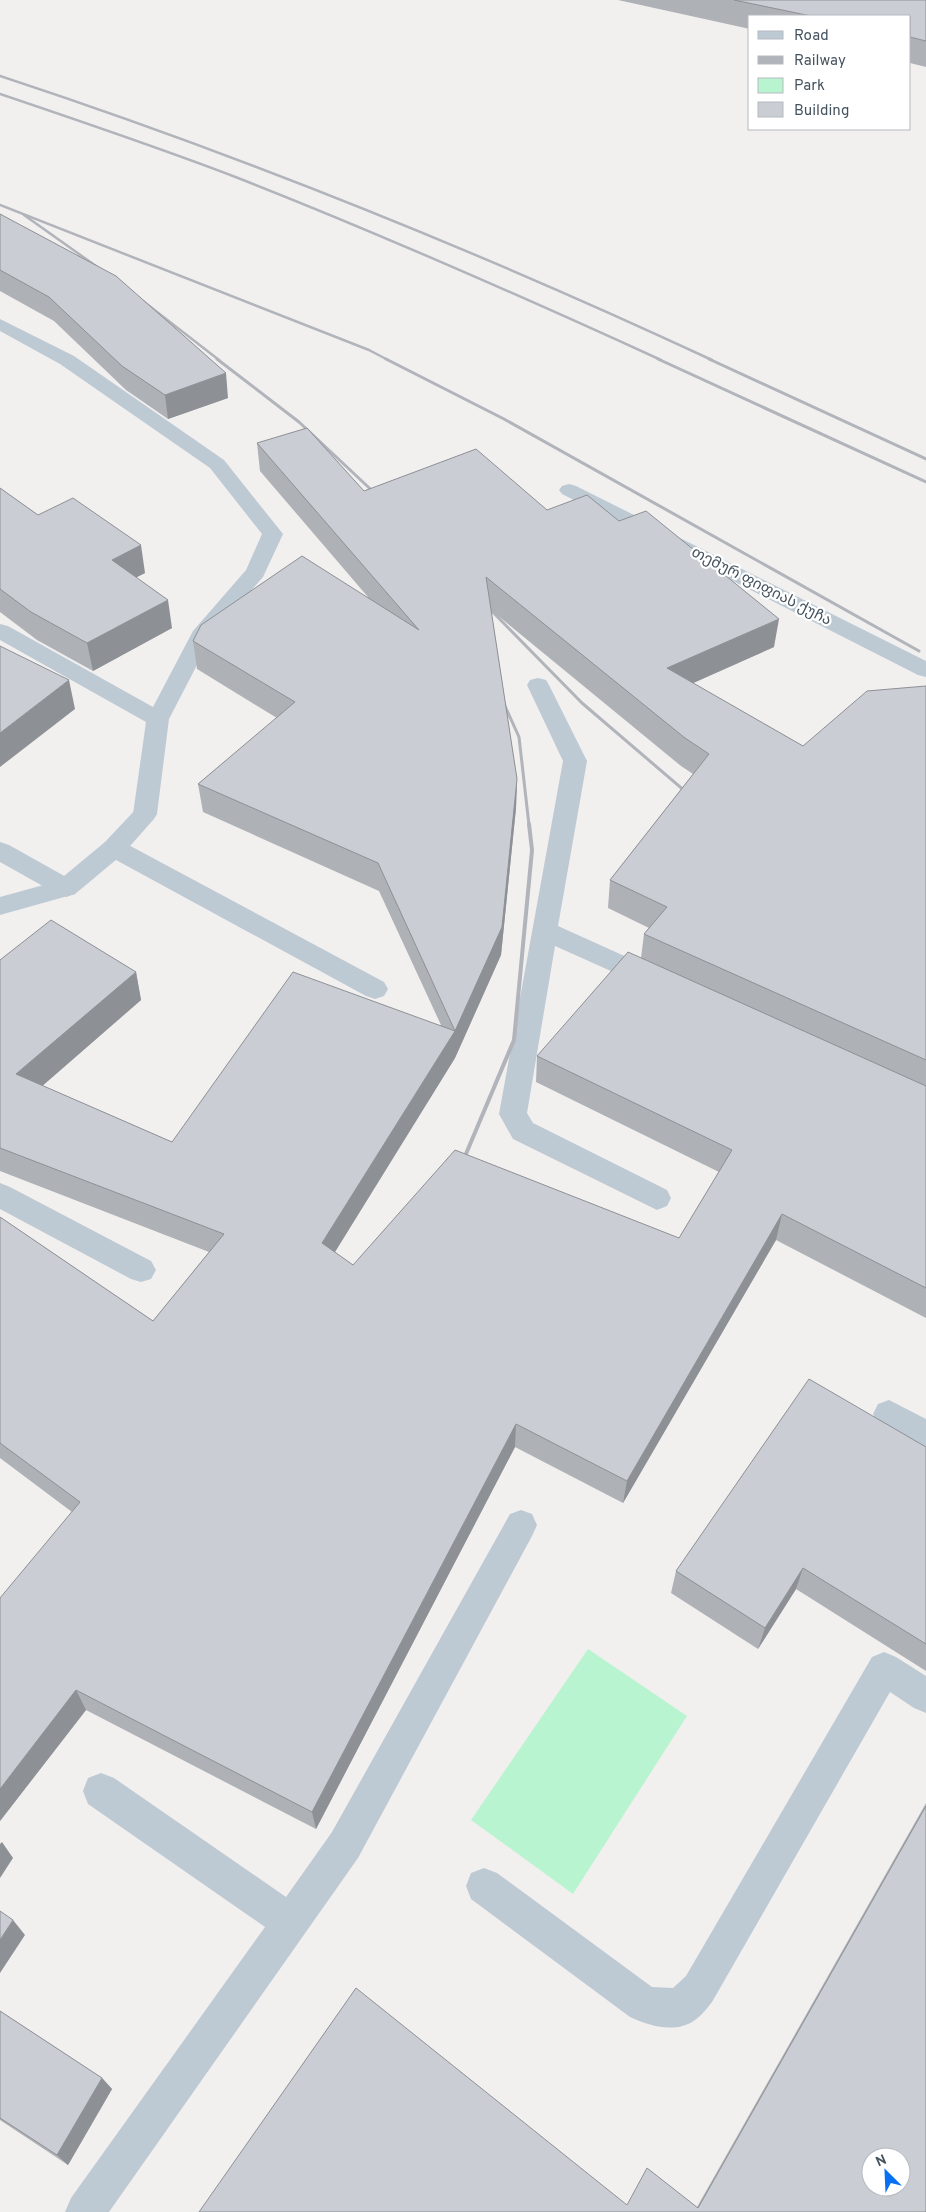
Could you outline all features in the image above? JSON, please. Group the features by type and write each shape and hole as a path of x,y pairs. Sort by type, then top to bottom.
{"street":[{"path":"0,324 67,360 216,464 273,534 256,572 204,631 158,719 145,814 114,848 66,888 0,906"},
{"name":"თემურ ფიფიას ქუჩა","path":"569,490 926,670"},
{"path":"0,631 158,719"},
{"path":"538,685 575,761 513,1114 523,1131 657,1198"},
{"path":"114,848 375,989"},
{"path":"0,851 66,888"},
{"path":"545,931 672,989"},
{"path":"0,1195 141,1270"},
{"path":"889,1414 926,1435"},
{"path":"85,2212 345,1845 521,1526"},
{"path":"484,1886 643,2004 660,2008 681,2007 699,1988 884,1669 926,1696"},
{"path":"101,1791 290,1922"}],"green space":[{"path":"588,1649 687,1716 573,1894 471,1820"}],"building":[{"path":"734,0 926,0 926,41 911,37 911,15 806,15"},
{"path":"0,214 116,276 226,373 165,395 122,366 49,297 0,270"},
{"path":"307,428 364,491 476,449 547,510 587,495 619,521 646,511 779,619 667,668 803,746 867,691 926,686 926,1060 644,934 667,907 610,880 709,754 685,738 486,577 517,779 502,927 455,1031 378,863 198,784 295,702 193,641 201,625 302,556 419,630 257,443"},
{"path":"0,488 38,515 73,498 141,545 112,560 168,600 87,643 31,612 0,589"},
{"path":"0,646 69,680 0,733"},
{"path":"51,920 136,972 16,1074 172,1142 293,972 455,1031 322,1243 353,1265 455,1150 679,1238 732,1150 537,1056 628,952 926,1086 926,1288 782,1214 627,1481 516,1424 312,1812 76,1690 0,1789 0,1598 80,1502 0,1443 0,1217 153,1321 224,1234 0,1148 0,960"},
{"path":"809,1379 926,1447 926,1644 803,1568 765,1628 676,1571"},
{"path":"926,1806 926,2212 199,2212 356,1988 627,2205 647,2168 698,2208"},
{"path":"0,1911 13,1920 0,1940"},
{"path":"0,2011 102,2078 57,2155 0,2118"}],"railway":[{"path":"0,76 181,139 360,208 537,281 712,360"},
{"path":"0,94 179,156 291,199 451,266 661,360"},
{"path":"0,205 369,350 388,360"},
{"path":"24,215 103,271"},
{"path":"139,298 219,360"},
{"path":"217,359 299,422 381,499"},
{"path":"386,359 504,419 919,651"},
{"path":"658,359 926,482"},
{"path":"709,359 926,459"},
{"path":"481,600 582,703 693,798"},
{"path":"500,695 519,737 529,825"},
{"path":"463,1161 514,1040 532,850 529,824"}]}
